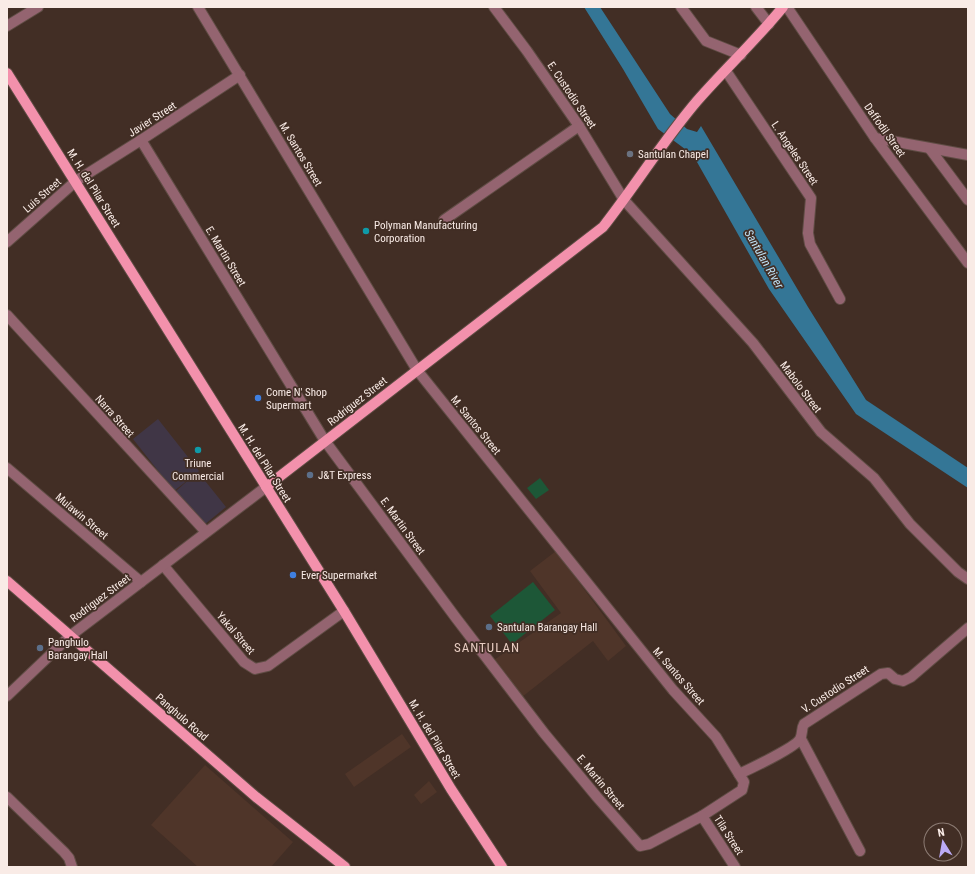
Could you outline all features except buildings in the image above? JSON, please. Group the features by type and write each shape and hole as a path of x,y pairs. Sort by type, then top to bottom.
{"main road":[{"name":"Rodriguez Street","path":"266,487 603,228 656,153 697,101 784,7"},
{"name":"M. H. del Pilar Street","path":"7,73 344,611 451,789 502,867"},
{"name":"Panghulo Road","path":"7,581 256,798 345,867"}],"street":[{"path":"7,26 38,7"},
{"name":"M. Santos Street","path":"198,7 417,370 673,690 716,737 740,774"},
{"name":"E. Custodio Street","path":"494,7 527,51 579,126 624,200"},
{"path":"681,7 706,41 741,55"},
{"path":"756,7 769,24"},
{"name":"Daffodil Street","path":"787,7 875,138 968,263"},
{"name":"L. Angeles Street","path":"726,71 811,198 808,234 810,244 840,299"},
{"name":"Javier Street","path":"76,181 240,75"},
{"path":"444,220 579,126"},
{"path":"875,138 968,155"},
{"name":"E. Martin Street","path":"141,140 325,442 544,733 640,846 649,844 702,816"},
{"path":"930,148 968,200"},
{"name":"Luis Street","path":"7,242 76,181"},
{"name":"Mabolo Street","path":"624,200 753,343 821,432 874,478 910,524 958,572 968,579"},
{"name":"Narra Street","path":"7,315 206,532"},
{"name":"Mulawin Street","path":"7,468 141,582"},
{"name":"Rodriguez Street","path":"7,696 70,636 266,487"},
{"name":"Yakal Street","path":"163,565 244,662 255,669 268,666 344,611"},
{"name":"V. Custodio Street","path":"801,739 802,727 804,724 881,674 888,673 895,680 903,681 911,677 968,628"},
{"path":"702,816 742,790 744,782 740,774 762,764 801,739 860,851"},
{"path":"7,797 64,852 69,858 72,867"},
{"name":"Tila Street","path":"702,816 735,867"}],"shaded area":[{"path":"158,419 226,507 204,525 176,491 193,476 174,491 133,439"},
{"path":"556,551 626,646 608,661 593,641 522,697 494,660 561,613 530,571"},
{"path":"402,734 411,747 354,787 345,774"},
{"path":"205,765 293,842 271,867 198,867 151,825"},
{"path":"429,781 437,792 421,804 414,795"}],"green space":[{"path":"540,478 549,490 536,499 527,488"},
{"path":"533,582 555,610 512,644 490,616"}],"water":[{"name":"Santulan River","path":"584,7 600,7 670,114 687,129 697,132 701,126 808,307 866,400 968,468 968,488 856,414 769,289 693,155 658,129"}],"place":[{"name":"Santulan Chapel","path":"630,154"},
{"name":"Polyman Manufacturing Corporation","path":"366,231"},
{"name":"Come N' Shop Supermart","path":"258,398"},
{"name":"Triune Commercial","path":"198,450"},
{"name":"J&T Express","path":"310,475"},
{"name":"Ever Supermarket","path":"293,575"},
{"name":"Santulan Barangay Hall","path":"489,627"},
{"name":"Panghulo Barangay Hall","path":"40,648"}],"district":[{"name":"SANTULAN","path":"487,647"}]}
